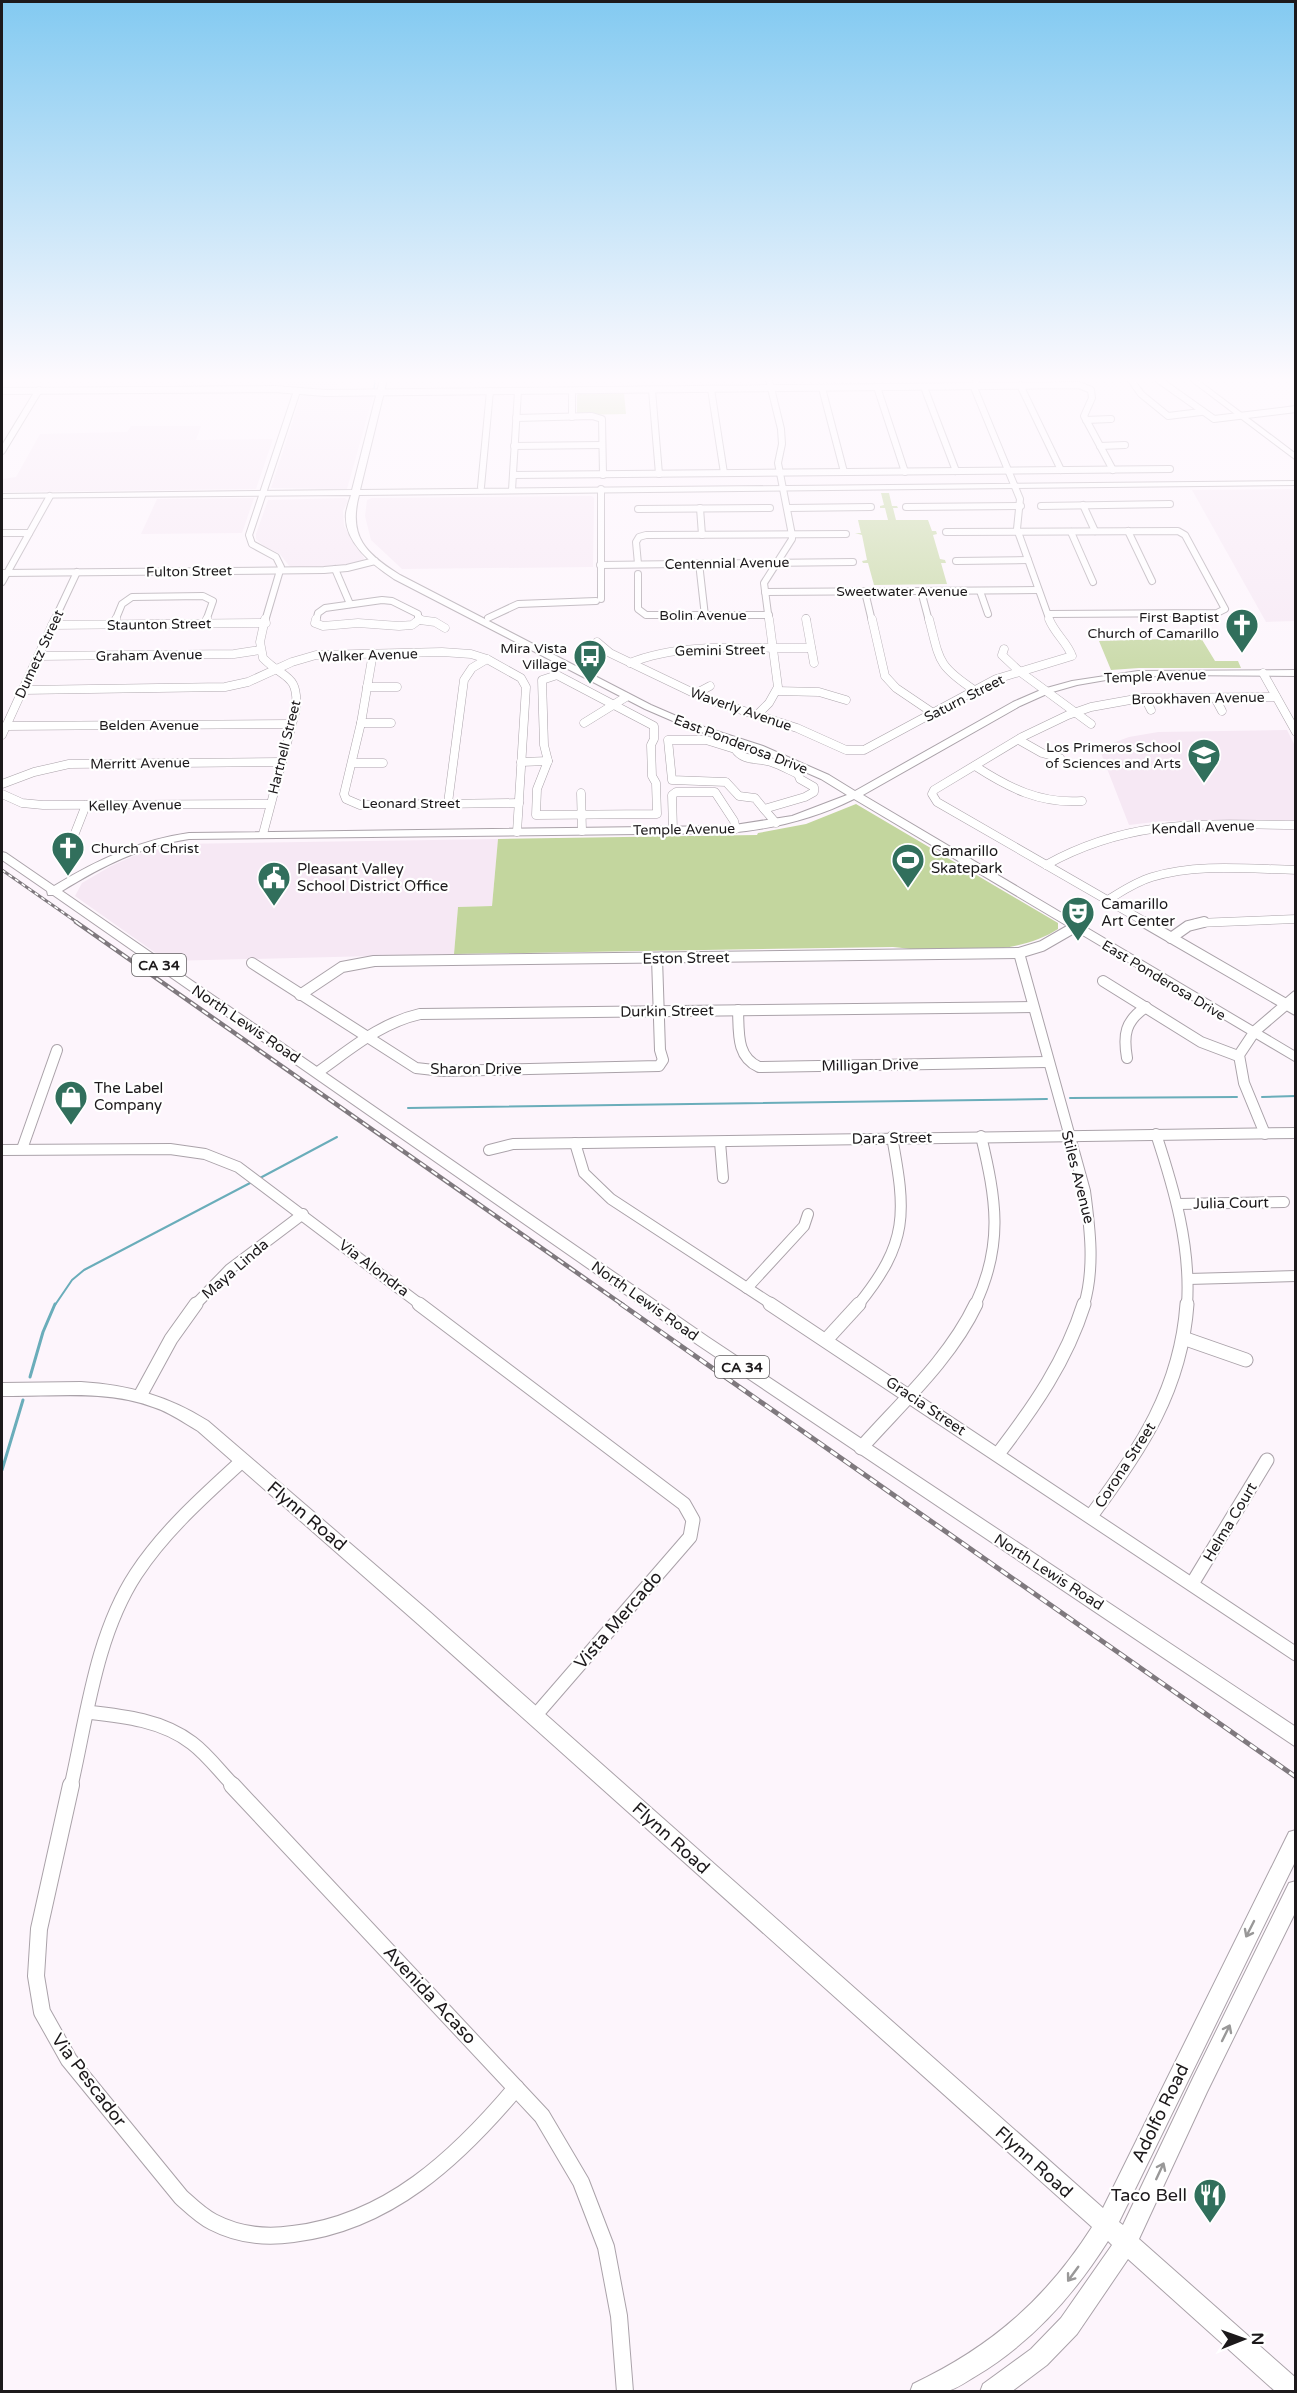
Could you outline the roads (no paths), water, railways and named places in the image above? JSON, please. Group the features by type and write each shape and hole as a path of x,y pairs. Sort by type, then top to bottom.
{"main road":[{"path":"359,494 448,492"},
{"path":"2,496 547,492"},
{"name":"East Ponderosa Drive","path":"359,494 350,520 357,538 375,561 397,578 626,697 692,726 759,747 857,793"},
{"name":"East Ponderosa Drive","path":"359,494 360,519 369,544 382,559 404,574 657,705 693,720 777,748 806,761 1256,1030 1296,1050"},
{"path":"357,538 369,544"},
{"name":"Temple Avenue","path":"52,892 107,859 149,843 189,836 736,829 776,823 811,814 857,793 1008,708 1046,691 1084,681 1122,676 1296,673"},
{"name":"North Lewis Road","path":"2,855 52,892 318,1072 436,1157 861,1448 1296,1738"},
{"name":"East Ponderosa Drive","path":"1256,1030 1296,1058"},
{"name":"Flynn Road","path":"2,1390 90,1390 141,1394 172,1406 191,1418 347,1550 1105,2226 1294,2391"},
{"name":"Adolfo Road","path":"921,2391 963,2371 993,2353 1014,2336 1060,2293 1091,2250 1105,2226 1296,1839"},
{"name":"Adolfo Road","path":"991,2391 1039,2357 1069,2326 1126,2243 1200,2085 1296,1890"}],"street":[{"path":"488,618 518,603 598,600 601,492"},
{"path":"756,715 777,691 778,673 765,592 766,579 792,535 785,492"},
{"path":"946,532 1018,532 1071,532 1178,531 1185,535 1201,563 1224,606 1223,611 1047,615 1018,532 1016,521 1021,506 1017,492"},
{"path":"260,650 281,570 281,564 276,556 258,548 249,539 262,494"},
{"path":"2,582 4,573 50,496"},
{"path":"1041,506 1170,504"},
{"path":"1083,505 1095,531"},
{"path":"906,507 1021,506"},
{"path":"788,508 871,507"},
{"path":"700,508 702,535"},
{"path":"638,509 770,508"},
{"path":"1128,531 1152,581"},
{"path":"1071,532 1093,582"},
{"path":"2,533 29,533"},
{"path":"638,564 636,542 642,536 846,534"},
{"path":"956,561 1028,560"},
{"name":"Fulton Street","path":"4,573 335,569 375,561"},
{"name":"Centennial Avenue","path":"600,565 853,562"},
{"path":"699,563 705,616"},
{"path":"335,569 350,604"},
{"name":"Dumetz Street","path":"2,735 77,572"},
{"name":"Bolin Avenue","path":"638,574 638,609 642,613 705,616 769,615"},
{"name":"Sweetwater Avenue","path":"765,592 1038,590"},
{"path":"921,591 940,660 949,673 974,690"},
{"path":"980,591 988,614"},
{"path":"865,592 885,676 896,688 933,713"},
{"path":"114,624 122,604 132,597 203,596 213,601 205,624"},
{"path":"420,620 418,614 392,601 322,609 315,623 322,626 357,623 399,626 411,625 420,620 435,622 445,628"},
{"name":"Saturn Street","path":"858,752 974,690 1019,671 1068,658 1072,654 1054,632 1047,615"},
{"path":"806,618 814,663"},
{"name":"Staunton Street","path":"52,625 266,623"},
{"name":"Waverly Avenue","path":"597,642 605,650 695,694 807,732 846,750 858,752"},
{"name":"Gemini Street","path":"630,663 667,651 812,648"},
{"path":"1004,649 1002,655 1019,671 1091,724"},
{"name":"Graham Avenue","path":"38,656 234,654 260,650"},
{"name":"Hartnell Street","path":"260,650 265,660 291,679 298,691 263,834"},
{"name":"Walker Avenue","path":"23,690 217,688 248,682 316,655 453,652 487,659 518,676 525,684 517,832"},
{"name":"Leonard Street","path":"373,653 353,763 344,794 351,802 360,805 519,803"},
{"path":"447,803 464,680 472,668 487,659"},
{"path":"1263,673 1296,732"},
{"path":"557,675 613,705 654,726 654,739 651,745 652,776 656,783 657,814 536,815 537,789 548,761 544,745 545,713 541,706 542,680 545,677 557,675"},
{"path":"695,694 710,686"},
{"path":"367,687 397,687"},
{"path":"777,691 819,692 846,700"},
{"path":"584,723 626,697"},
{"name":"Brookhaven Avenue","path":"1046,865 937,802 933,797 934,790 1019,740 1074,712 1116,701 1145,698 1276,697"},
{"path":"1145,698 1151,710"},
{"path":"1215,698 1222,711"},
{"path":"361,723 391,723"},
{"name":"Belden Avenue","path":"6,726 291,724"},
{"path":"686,738 688,729 692,726"},
{"path":"763,809 805,797 814,792 814,788 800,779 798,774 768,761 755,761 737,753 735,749 706,740 686,738 668,740 672,780 726,782 739,796 756,798 763,809 776,823"},
{"path":"1019,740 1042,753 1060,758"},
{"path":"521,762 548,761"},
{"name":"Merritt Avenue","path":"2,784 33,772 69,764 282,762"},
{"path":"353,763 382,763"},
{"path":"975,766 1015,791 1033,798 1059,803 1082,801"},
{"path":"673,830 672,795 676,792 715,792 734,821 736,829"},
{"path":"579,831 577,818 580,814 581,793"},
{"name":"Kelley Avenue","path":"2,794 14,801 30,804 270,804"},
{"path":"75,833 86,805"},
{"name":"Kendall Avenue","path":"1046,865 1081,845 1142,829 1168,826 1296,825"},
{"path":"1046,865 1296,1010"},
{"path":"1106,901 1138,883 1164,874 1195,871 1296,870"},
{"path":"1171,938 1188,926 1202,922 1296,919"},
{"name":"Eston Street","path":"300,995 342,967 361,962 1019,953 1042,946 1078,924"},
{"name":"Stiles Avenue","path":"998,1454 1046,1392 1060,1367 1078,1327 1087,1296 1092,1255 1085,1191 1019,953"},
{"path":"657,958 658,1011"},
{"name":"Sharon Drive","path":"252,963 406,1063 427,1070 649,1068 659,1066 663,1060 660,1050 658,1011"},
{"path":"1103,981 1201,1042 1238,1056"},
{"path":"1265,1134 1244,1081 1238,1056 1242,1046 1256,1030 1296,996"},
{"name":"Durkin Street","path":"318,1072 391,1022 420,1014 1033,1006"},
{"path":"1126,1058 1124,1038 1127,1024 1136,1013 1146,1007"},
{"name":"Milligan Drive","path":"738,1010 743,1056 748,1063 759,1067 1048,1062"},
{"path":"22,1149 57,1050"},
{"name":"Dara Street","path":"489,1150 513,1144 1296,1133"},
{"name":"Corona Street","path":"1091,1516 1143,1443 1161,1408 1183,1338 1188,1279 1179,1204 1156,1134"},
{"path":"861,1448 910,1395 965,1327 987,1280 995,1247 996,1218 992,1184 981,1136"},
{"path":"826,1340 878,1280 895,1248 900,1233 902,1191 892,1137"},
{"path":"720,1142 723,1178"},
{"name":"Gracia Street","path":"575,1143 581,1168 611,1199 910,1395 1296,1654"},
{"name":"Via Alondra","path":"2,1150 159,1148 205,1154 238,1167 679,1499 691,1513 693,1520"},
{"name":"Julia Court","path":"1179,1204 1284,1202"},
{"name":"Maya Linda","path":"141,1394 174,1333 207,1291 231,1269 303,1214"},
{"path":"747,1288 804,1226 808,1215"},
{"path":"1188,1279 1296,1276"},
{"path":"1183,1338 1246,1360"},
{"name":"Helma Court","path":"1192,1584 1267,1460"},
{"name":"Via Pescador","path":"242,1461 178,1519 129,1586 106,1640 87,1712 39,1929 36,1976 50,2029 69,2060 182,2198 203,2216 216,2223 249,2234 302,2235 335,2228 376,2211 414,2187 447,2162 472,2139 516,2088"},
{"name":"Vista Mercado","path":"535,1716 690,1537 693,1520"},
{"name":"Avenida Acaso","path":"87,1712 150,1721 169,1728 194,1744 542,2116 564,2147 582,2180 599,2222 618,2294 623,2333 625,2391"}],"waterway":[{"path":"1262,1097 1296,1096"},
{"path":"1070,1098 1237,1097"},
{"path":"408,1108 1047,1099"},
{"path":"260,1178 337,1137"},
{"path":"55,1305 72,1280 84,1270 252,1182"},
{"path":"30,1377 43,1332 55,1304"},
{"path":"2,1470 23,1400"}],"railway":[{"path":"2,870 78,923"},
{"path":"76,922 623,1305"},
{"path":"621,1304 1296,1777"}],"place":[{"name":"First Baptist Church of Camarillo","path":"1242,654"},
{"name":"Mira Vista Village","path":"590,685"},
{"name":"Los Primeros School of Sciences and Arts","path":"1204,784"},
{"name":"Church of Christ","path":"68,877"},
{"name":"Camarillo Skatepark","path":"908,889"},
{"name":"Pleasant Valley School District Office","path":"274,907"},
{"name":"Camarillo Art Center","path":"1078,942"},
{"name":"The Label Company","path":"71,1126"},
{"name":"Taco Bell","path":"1210,2224"}]}
